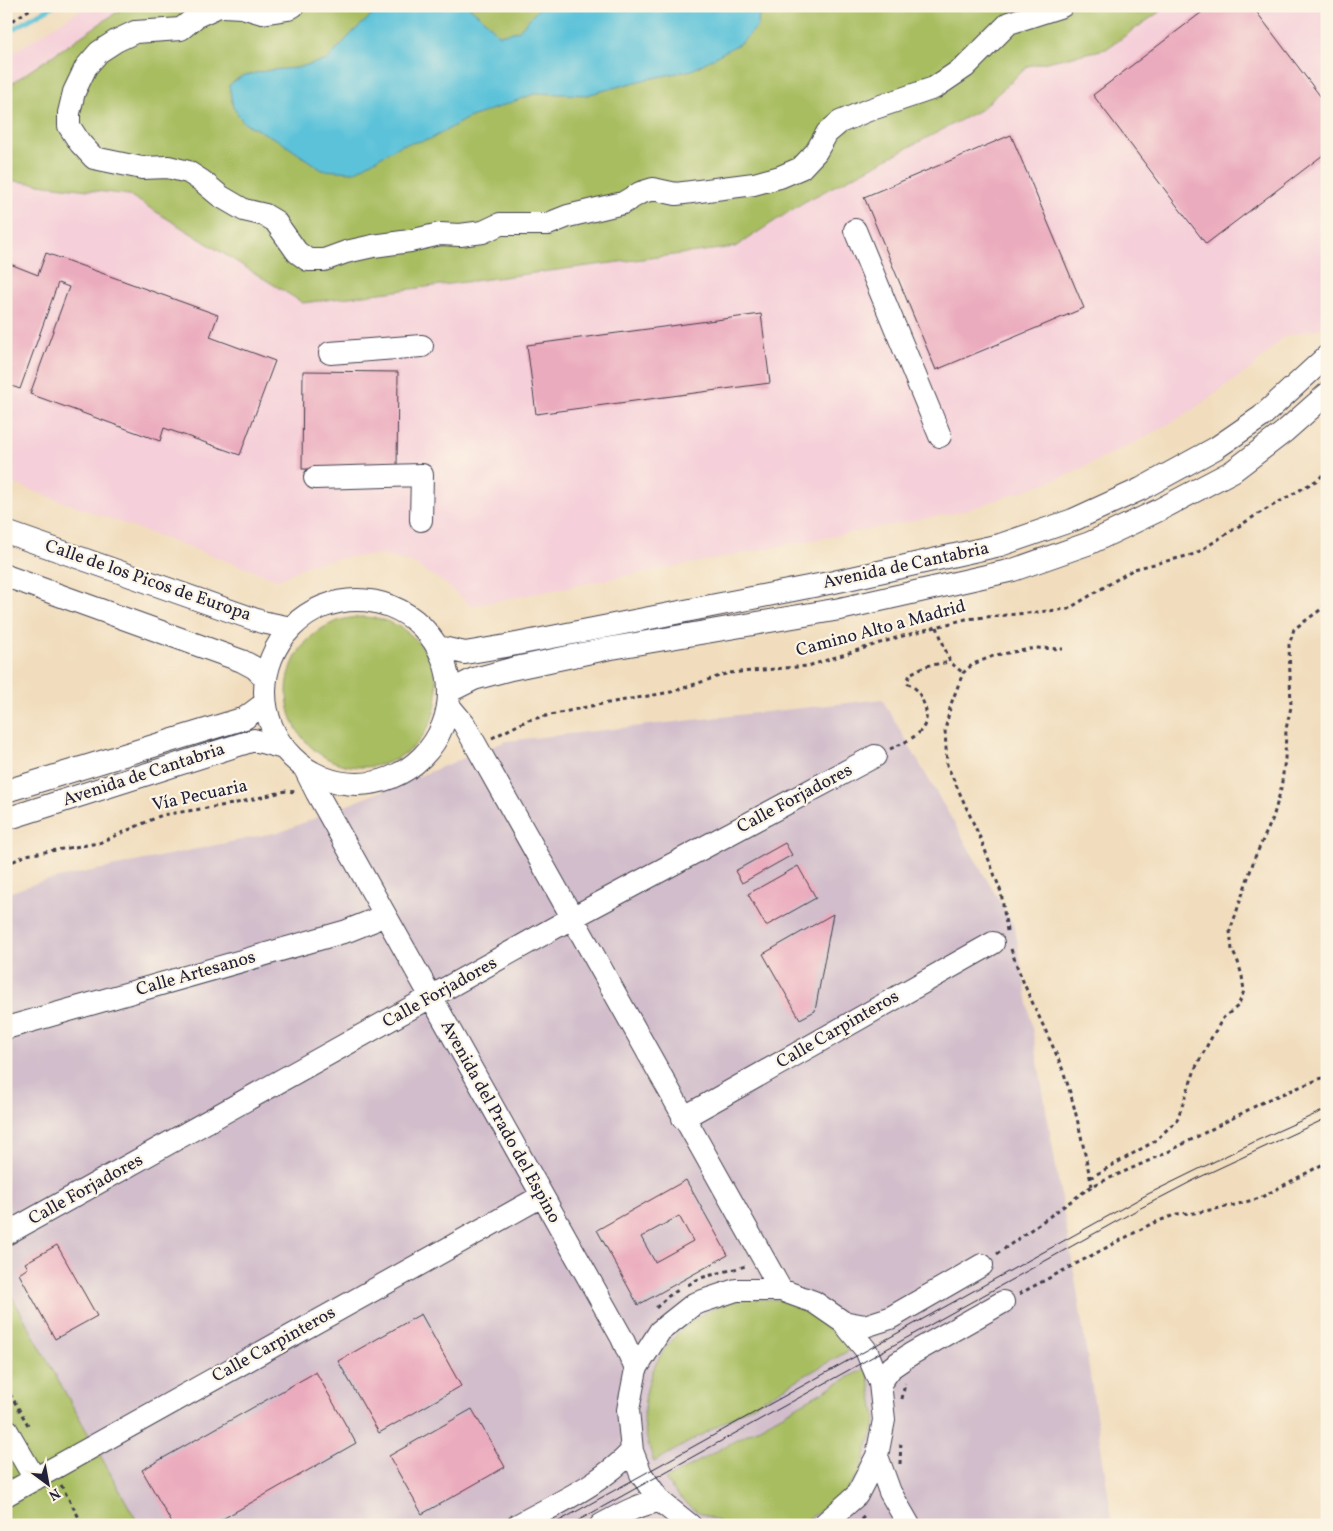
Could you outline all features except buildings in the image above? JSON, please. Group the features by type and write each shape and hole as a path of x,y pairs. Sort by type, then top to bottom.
{"street":[{"path":"219,6 197,16 181,29 135,32 99,52 86,68 74,92 69,113 69,126 80,143 94,158 142,168 168,167 188,172 220,196 244,210 265,215 275,221 297,252 308,260 324,260 346,252 440,234 460,235 482,232 500,224 548,224 568,216 623,203 640,193 653,189 676,194 754,184 780,177 801,168 816,152 827,133 840,122 866,111 934,88 965,68 1009,23 1062,6"},
{"path":"223,6 242,7 262,13 288,9 293,6"},
{"path":"855,230 940,436"},
{"path":"330,353 422,346"},
{"name":"Avenida de Cantabria","path":"438,647 465,653 506,646 834,582 1000,545 1073,520 1141,489 1216,448 1261,416 1327,356"},
{"name":"Avenida de Cantabria","path":"449,698 474,679 511,669 606,650 840,609 1013,570 1090,543 1233,472 1284,432 1327,394"},
{"path":"315,478 422,475 421,520"},
{"name":"Calle de los Picos de Europa","path":"6,532 262,622 291,628"},
{"path":"6,576 242,661 255,668 266,679"},
{"path":"361,600 391,606 414,620 438,647 448,672 449,698 439,735 416,763 389,779 359,785 331,781 305,769 283,748 265,703 266,679 274,651 291,628 311,612 335,603 361,600"},
{"path":"449,698 781,1290"},
{"name":"Avenida de Cantabria","path":"6,791 245,718 265,703"},
{"name":"Avenida de Cantabria","path":"6,819 254,740 283,748"},
{"name":"Calle Forjadores","path":"6,1234 572,918 876,756"},
{"name":"Avenida del Prado del Espino","path":"305,769 316,794 622,1338 636,1370"},
{"name":"Calle Artesanos","path":"6,1028 347,931 384,914"},
{"name":"Calle Carpinteros","path":"684,1118 1004,943"},
{"name":"Calle Carpinteros","path":"6,1495 542,1196"},
{"path":"843,1322 865,1326 890,1318 982,1265"},
{"path":"690,1525 660,1501 646,1483 632,1451 628,1410 636,1370 660,1332 694,1304 736,1290 781,1290 814,1302 843,1322 866,1350 880,1383 884,1420 877,1456 857,1495 823,1525"},
{"path":"880,1383 892,1367 911,1354 1003,1302"},
{"path":"6,1429 35,1479"},
{"path":"518,1525 601,1478 618,1466 632,1451"},
{"path":"877,1456 890,1492 908,1525"},
{"path":"601,1525 648,1503 660,1501"}],"path":[{"path":"6,25 35,6"},
{"name":"Camino Alto a Madrid","path":"475,746 528,720 591,706 671,692 729,673 808,666 899,637 966,619 1068,609 1134,570 1195,554 1258,514 1319,480 1327,470"},
{"path":"1090,1178 1155,1141 1177,1120 1196,1067 1209,1042 1223,1018 1238,1006 1244,991 1238,962 1232,950 1230,931 1255,857 1273,818 1281,789 1286,729 1291,708 1289,646 1294,628 1327,605"},
{"path":"937,626 950,662 963,673"},
{"path":"1063,649 1036,648 996,655 973,664 963,673 950,704 946,730 947,765 982,842 1001,892 1004,943 1062,1069 1080,1129 1092,1186"},
{"path":"876,756 915,738 925,725 926,710 918,689 907,683 910,674 926,666 950,662"},
{"name":"Vía Pecuaria","path":"6,865 26,855 99,843 162,814 233,804 286,791 316,794"},
{"path":"982,1265 1092,1186 1166,1153 1267,1100 1327,1076"},
{"path":"1003,1302 1151,1224 1177,1214 1194,1213 1231,1206 1260,1198 1327,1162"}],"shaded area":[{"path":"86,6 1327,6 1327,327 1285,336 1254,366 1185,415 1130,445 1063,477 964,511 471,606 443,582 412,563 380,555 348,557 309,564 279,580 6,481 6,57"},
{"path":"882,699 1015,928 1076,1284 1113,1525 6,1525 6,894 39,882 283,831 506,741"}],"green space":[{"path":"126,6 1168,6 1106,49 1028,66 980,110 804,202 735,247 303,303 129,195 6,180 6,87"},
{"path":"362,617 377,618 391,623 415,639 431,663 436,677 436,707 431,721 415,745 391,761 377,766 362,767 347,766 333,761 309,745 293,721 288,707 287,692 288,677 293,663 309,639 333,623 347,618"},
{"path":"6,1286 139,1525 6,1525"},
{"path":"776,1299 821,1315 855,1347 654,1462 644,1421 645,1403 648,1385 654,1369 672,1339 699,1316 726,1303 741,1300"},
{"path":"867,1367 876,1420 860,1472 846,1491 828,1507 806,1520 790,1525 728,1525 695,1510 680,1498 665,1480"}],"water":[{"path":"382,6 468,6 499,35 518,31 541,6 760,6 758,26 742,42 692,70 643,80 587,95 537,93 466,119 431,139 401,145 354,172 322,170 278,140 244,123 233,107 229,85 242,76 270,70 296,68 327,60 353,32"}],"waterway":[{"path":"6,33 53,6"}],"tram line":[{"path":"552,1525 1148,1194 1258,1140 1327,1109"},
{"path":"570,1525 1135,1211 1198,1178 1327,1118"}]}
